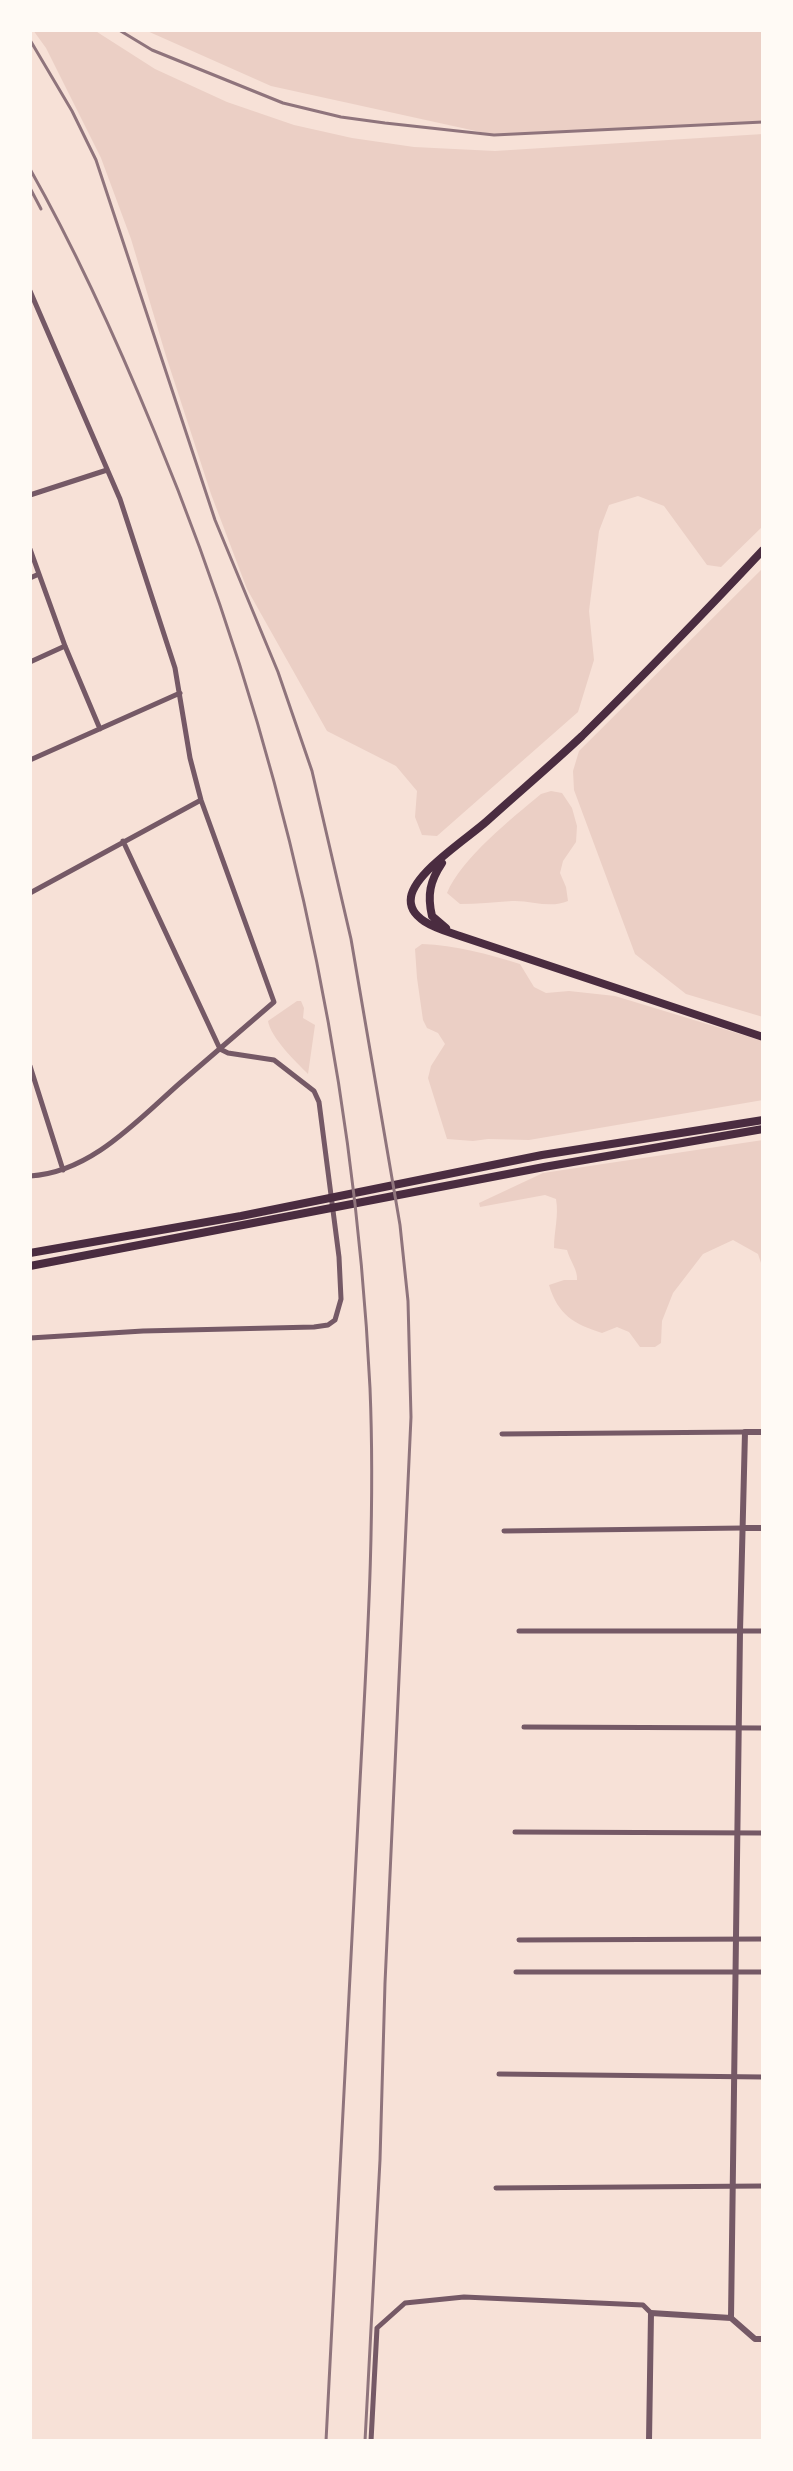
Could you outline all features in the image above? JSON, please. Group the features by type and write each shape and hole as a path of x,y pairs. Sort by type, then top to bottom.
{"main road":[{"path":"763,550 682,636 580,737 474,832 452,848 429,876 415,885 411,899 420,918 460,936 763,1037"},
{"path":"429,876 432,916 460,936"},
{"path":"420,918 431,910"},
{"path":"30,1253 241,1216 542,1155 763,1120"},
{"path":"30,1266 544,1167 763,1129"}],"street":[{"path":"30,291 120,499 175,668 190,758 201,800 274,1002 129,1128 95,1153 49,1175 30,1176"},
{"path":"30,495 107,470"},
{"path":"30,549 65,646 100,729"},
{"path":"30,579 39,574"},
{"path":"30,662 65,646"},
{"path":"30,760 180,693"},
{"path":"30,893 201,800"},
{"path":"30,1338 143,1331 314,1328 328,1325 335,1320 341,1299 339,1257 319,1102 314,1091 274,1060 228,1053 220,1049 123,841"},
{"path":"30,1066 63,1170"},
{"path":"731,2318 738,1728 745,1432"},
{"path":"501,1434 763,1432"},
{"path":"504,1531 763,1528"},
{"path":"519,1631 763,1631"},
{"path":"524,1727 763,1728"},
{"path":"515,1832 763,1833"},
{"path":"519,1940 763,1939"},
{"path":"516,1972 763,1972"},
{"path":"499,2074 763,2077"},
{"path":"496,2188 763,2186"},
{"path":"371,2441 377,2328 405,2303 464,2296 643,2305 651,2313 731,2318 755,2339 763,2339"},
{"path":"649,2441 651,2313"}],"shaded area":[{"path":"33,30 94,30 155,69 227,102 294,125 352,138 414,147 495,151 763,134 763,526 721,567 707,565 664,506 638,496 609,505 599,531 589,611 594,660 578,712 437,836 422,835 415,817 417,791 396,766 327,731 247,589 211,494 131,239 101,158 46,48"},
{"path":"145,30 763,30 763,122 494,135 271,86"},
{"path":"763,568 763,1017 686,994 635,954 574,790 573,771 579,751"},
{"path":"551,791 562,793 572,808 577,826 576,842 563,861 560,873 566,887 568,901 554,904 512,901 460,904 447,893 464,867 488,840 541,794"},
{"path":"422,944 459,948 520,964 534,987 546,993 569,991 615,996 763,1041 763,1100 529,1140 447,1139 428,1078 431,1066 445,1044 438,1033 427,1028 423,1020 415,949"},
{"path":"297,1001 301,1001 304,1008 303,1018 315,1025 308,1074 279,1042 268,1021"},
{"path":"763,1140 763,1269 758,1254 733,1240 703,1254 673,1293 662,1321 661,1343 655,1347 640,1347 629,1332 617,1327 602,1333 583,1326 568,1317 557,1304 549,1285 564,1280 577,1280 577,1276 567,1250 554,1248 556,1199 545,1195 480,1207 479,1203 543,1173"}],"railway":[{"path":"119,30 152,50 283,103 341,117 494,135 763,122"},
{"path":"30,40 72,111 96,160 215,520 278,672 312,771 351,939 400,1225 408,1301 411,1417 385,1983 380,2160 365,2441"},
{"path":"30,169 81,266 141,399 200,548 240,664 274,782 304,902 328,1022 347,1143 361,1265 370,1388 372,1496 366,1659 326,2441"},
{"path":"30,188 41,209"}]}
